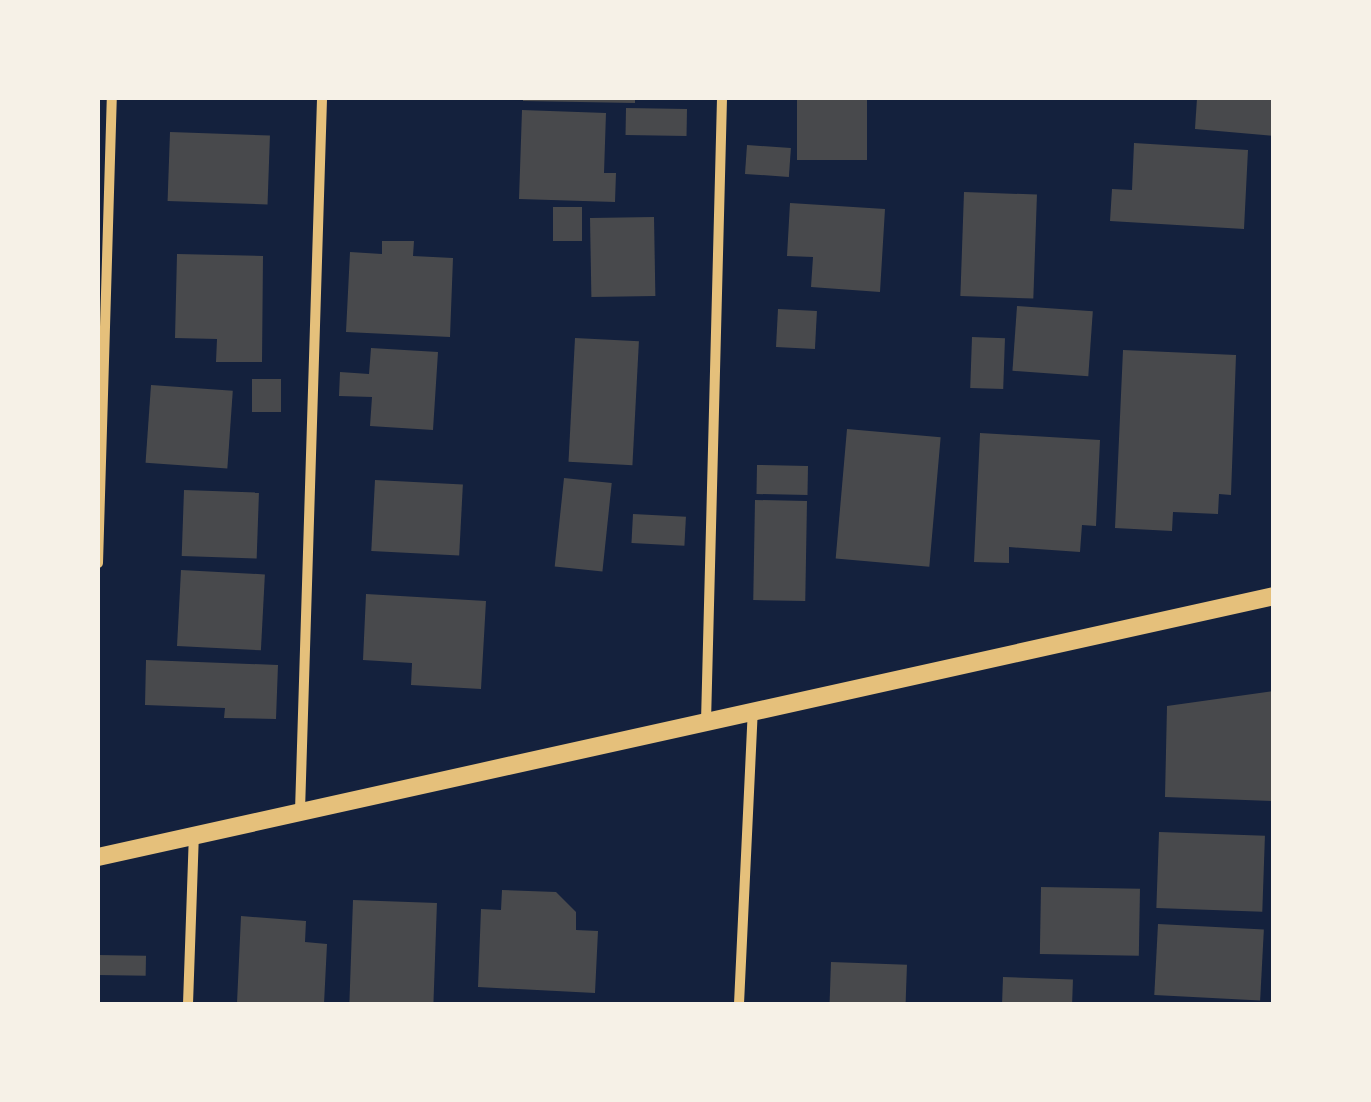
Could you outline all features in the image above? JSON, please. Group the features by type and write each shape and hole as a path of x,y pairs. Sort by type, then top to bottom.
{"street":[{"path":"98,562 112,98"},
{"path":"300,811 322,98"},
{"path":"706,722 722,98"},
{"path":"98,857 1274,596"},
{"path":"740,1004 753,711"},
{"path":"188,1004 194,834"}],"building":[{"path":"635,98 635,103 523,101"},
{"path":"797,98 867,98 867,160 797,160"},
{"path":"1197,98 1274,98 1274,136 1195,129"},
{"path":"626,108 687,109 687,136 626,135"},
{"path":"522,110 606,113 604,173 616,173 615,202 519,199"},
{"path":"170,132 270,135 268,204 168,201"},
{"path":"1134,143 1248,150 1244,229 1110,221 1112,189 1132,190"},
{"path":"747,145 791,148 789,177 745,174"},
{"path":"964,192 1037,195 1033,298 960,296"},
{"path":"790,203 885,209 880,292 811,287 813,257 787,256"},
{"path":"553,207 582,207 582,241 553,241"},
{"path":"654,217 655,296 591,297 590,218"},
{"path":"382,241 414,241 413,256 453,258 450,337 346,332 350,252 382,254"},
{"path":"177,254 263,256 262,362 216,362 217,339 175,338"},
{"path":"1017,306 1093,311 1088,376 1012,371"},
{"path":"778,309 817,311 815,349 776,347"},
{"path":"972,337 1005,338 1003,389 970,388"},
{"path":"575,338 639,341 632,465 569,462"},
{"path":"371,348 438,352 433,430 370,426 372,397 339,396 340,372 369,374"},
{"path":"1123,350 1236,355 1231,495 1219,494 1218,514 1173,512 1172,531 1115,528"},
{"path":"252,379 281,379 281,412 252,412"},
{"path":"151,385 233,391 227,469 146,463"},
{"path":"847,429 941,437 929,567 836,559"},
{"path":"980,433 1100,440 1096,526 1082,525 1080,552 1009,547 1009,563 974,562"},
{"path":"757,465 808,466 807,495 756,494"},
{"path":"564,478 612,483 602,572 555,567"},
{"path":"375,480 463,485 459,556 371,551"},
{"path":"184,490 259,493 257,559 182,556"},
{"path":"755,500 807,501 805,601 753,600"},
{"path":"633,514 686,517 684,546 631,543"},
{"path":"181,570 265,574 261,650 177,646"},
{"path":"366,594 486,601 481,689 411,685 412,663 363,660"},
{"path":"146,660 278,665 276,719 224,718 225,708 145,705"},
{"path":"1274,691 1274,801 1165,797 1167,706"},
{"path":"1159,832 1265,836 1262,912 1156,908"},
{"path":"1041,887 1140,889 1139,956 1040,954"},
{"path":"502,890 556,892 576,912 576,930 598,931 595,993 478,987 481,909 501,910"},
{"path":"353,900 437,903 433,1004 349,1004"},
{"path":"241,916 306,921 305,942 327,944 324,1004 237,1003"},
{"path":"1158,924 1264,930 1260,1000 1154,995"},
{"path":"98,955 146,956 146,976 98,975"},
{"path":"831,962 907,965 906,1004 830,1004"},
{"path":"1003,977 1073,979 1072,1004 1002,1004"}]}
